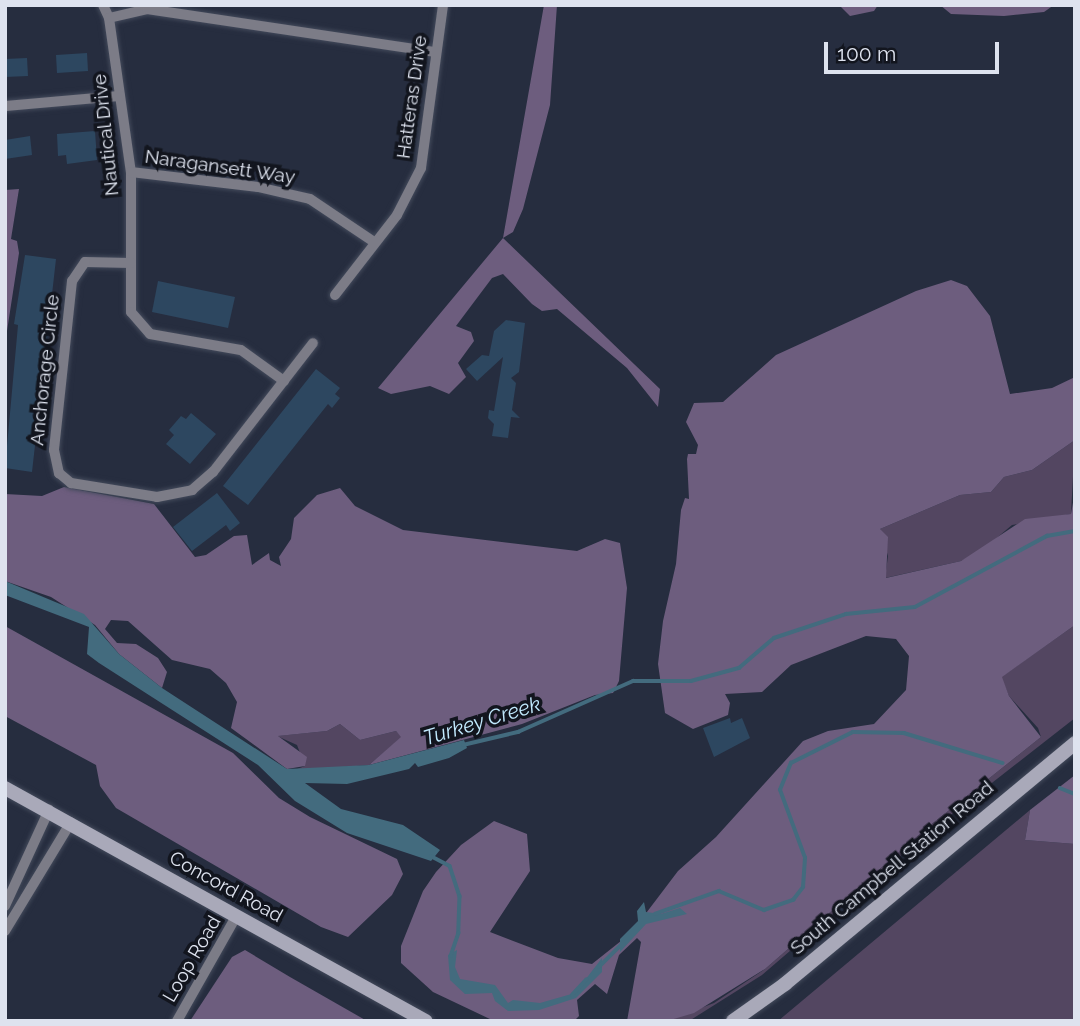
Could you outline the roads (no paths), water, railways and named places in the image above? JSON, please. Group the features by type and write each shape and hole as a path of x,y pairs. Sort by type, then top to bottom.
{"main road":[{"name":"South Campbell Station Road","path":"733,1021 785,984 1075,743"},
{"name":"Concord Road","path":"5,789 71,822 426,1021"}],"street":[{"name":"Nautical Drive","path":"103,5 109,18 131,172 131,263"},
{"name":"Hatteras Drive","path":"335,295 397,215 421,168 443,5"},
{"path":"109,18 147,9 436,52"},
{"path":"5,106 120,96"},
{"name":"Naragansett Way","path":"131,172 310,199 374,242"},
{"name":"Anchorage Circle","path":"131,263 90,261 74,275 54,450 63,477 77,485 164,497 185,494 213,472 313,343"},
{"path":"131,263 128,303 135,319 150,334 241,350 284,381"},
{"path":"5,906 49,810"},
{"path":"5,931 71,822"},
{"name":"Loop Road","path":"177,1021 237,915"}],"water":[{"path":"5,581 84,614 119,654 162,688 287,769 369,765 464,740 467,748 449,758 418,767 415,763 409,769 347,784 305,783 341,809 403,825 440,850 431,861 347,833 295,801 258,765 87,654 89,627 5,595"},
{"path":"644,902 646,912 661,914 680,908 687,914 646,924 620,952 620,939 638,921 637,911"},
{"path":"457,950 455,967 460,979 495,985 508,1003 513,1000 540,1003 575,993 602,958 602,972 576,998 539,1010 508,1011 495,1001 492,993 465,994 450,980 448,955"}],"waterway":[{"name":"Turkey Creek","path":"463,745 518,732 633,681 691,681 739,668 774,638 846,614 915,607 1047,536 1075,531"},
{"path":"655,914 719,891 764,910 793,900 803,887 805,858 780,790 791,763 853,732 904,733 1003,763"},
{"path":"1060,788 1075,794"},
{"path":"431,856 450,866 460,896 459,933 451,956"},
{"path":"599,967 623,943"},
{"path":"572,995 586,980"}]}
